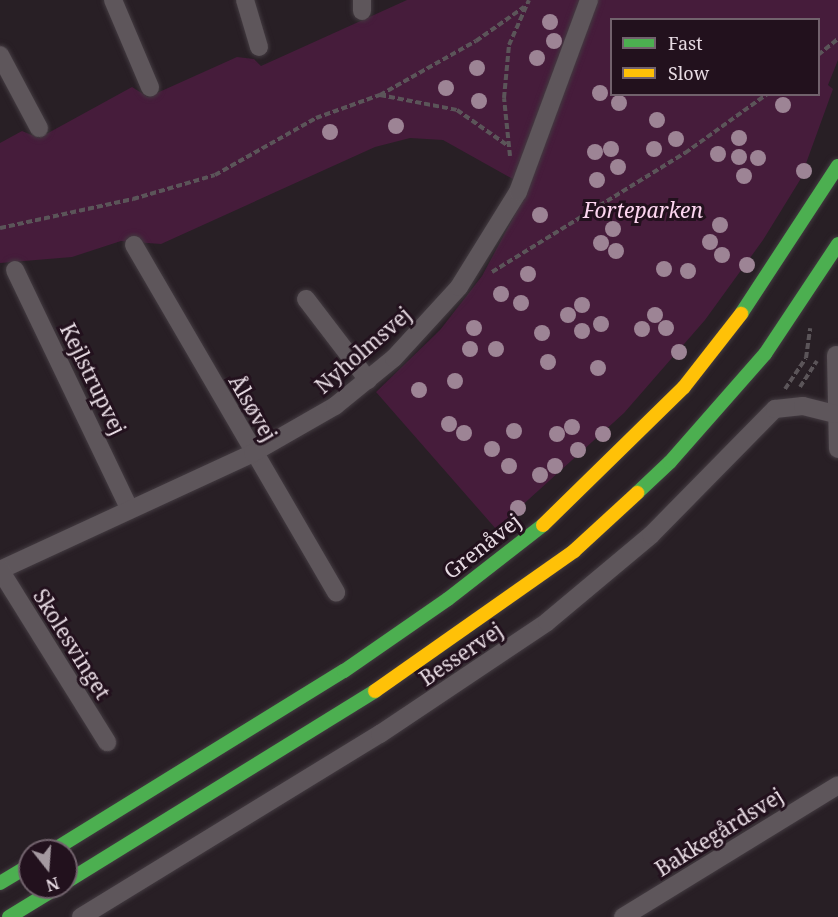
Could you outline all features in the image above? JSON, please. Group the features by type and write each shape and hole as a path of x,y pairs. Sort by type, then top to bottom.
{"main road":[{"name":"Grenåvej","path":"71,839 344,671 448,599 550,519 684,387 759,291 838,166"},
{"path":"78,875 417,665 574,551 662,469 714,414 765,354 838,244"},
{"path":"0,883 18,872"},
{"path":"9,917 38,899"}],"street":[{"path":"113,0 150,87"},
{"path":"245,0 259,47"},
{"name":"Nyholmsvej","path":"0,570 129,507 253,453 335,406 368,380 427,326 459,287 518,192 589,0"},
{"path":"0,55 39,128"},
{"name":"Ålsøvej","path":"134,245 253,453 336,592"},
{"name":"Kejlstrupvej","path":"15,270 129,507"},
{"path":"306,299 368,380"},
{"path":"829,355 838,449"},
{"path":"784,406 835,414"},
{"name":"Besservej","path":"81,917 380,734 547,622 651,535 765,416 784,406"},
{"name":"Skolesvinget","path":"0,570 107,741"},
{"name":"Bakkegårdsvej","path":"623,917 838,785"}],"path":[{"path":"518,192 507,146 504,98 509,45 528,0"},
{"path":"0,228 133,199 215,175 316,118 380,95 476,41 524,8"},
{"path":"820,54 838,39"},
{"path":"380,95 457,110 507,146"},
{"path":"459,287 484,277 685,153 764,96"},
{"path":"784,406 782,394 806,358 811,324"},
{"path":"784,406 829,355"}],"green space":[{"name":"Forteparken","path":"407,0 838,0 838,60 828,85 833,89 800,180 763,240 705,320 624,413 496,529 376,392 440,330 482,276 529,188 443,140 410,138 375,147 161,244 121,241 72,257 0,263 0,143 22,131 39,138 132,87 148,97 237,57 254,59 261,66"}],"traffic: fast":[{"path":"741,314 838,166"},
{"path":"637,493 670,462 765,354 838,244"},
{"path":"71,839 344,671 448,599 543,525"},
{"path":"78,875 375,691"},
{"path":"0,883 18,872"},
{"path":"9,917 38,899"}],"traffic: slow":[{"path":"543,525 684,387 741,314"},
{"path":"375,691 574,551 637,493"}]}
